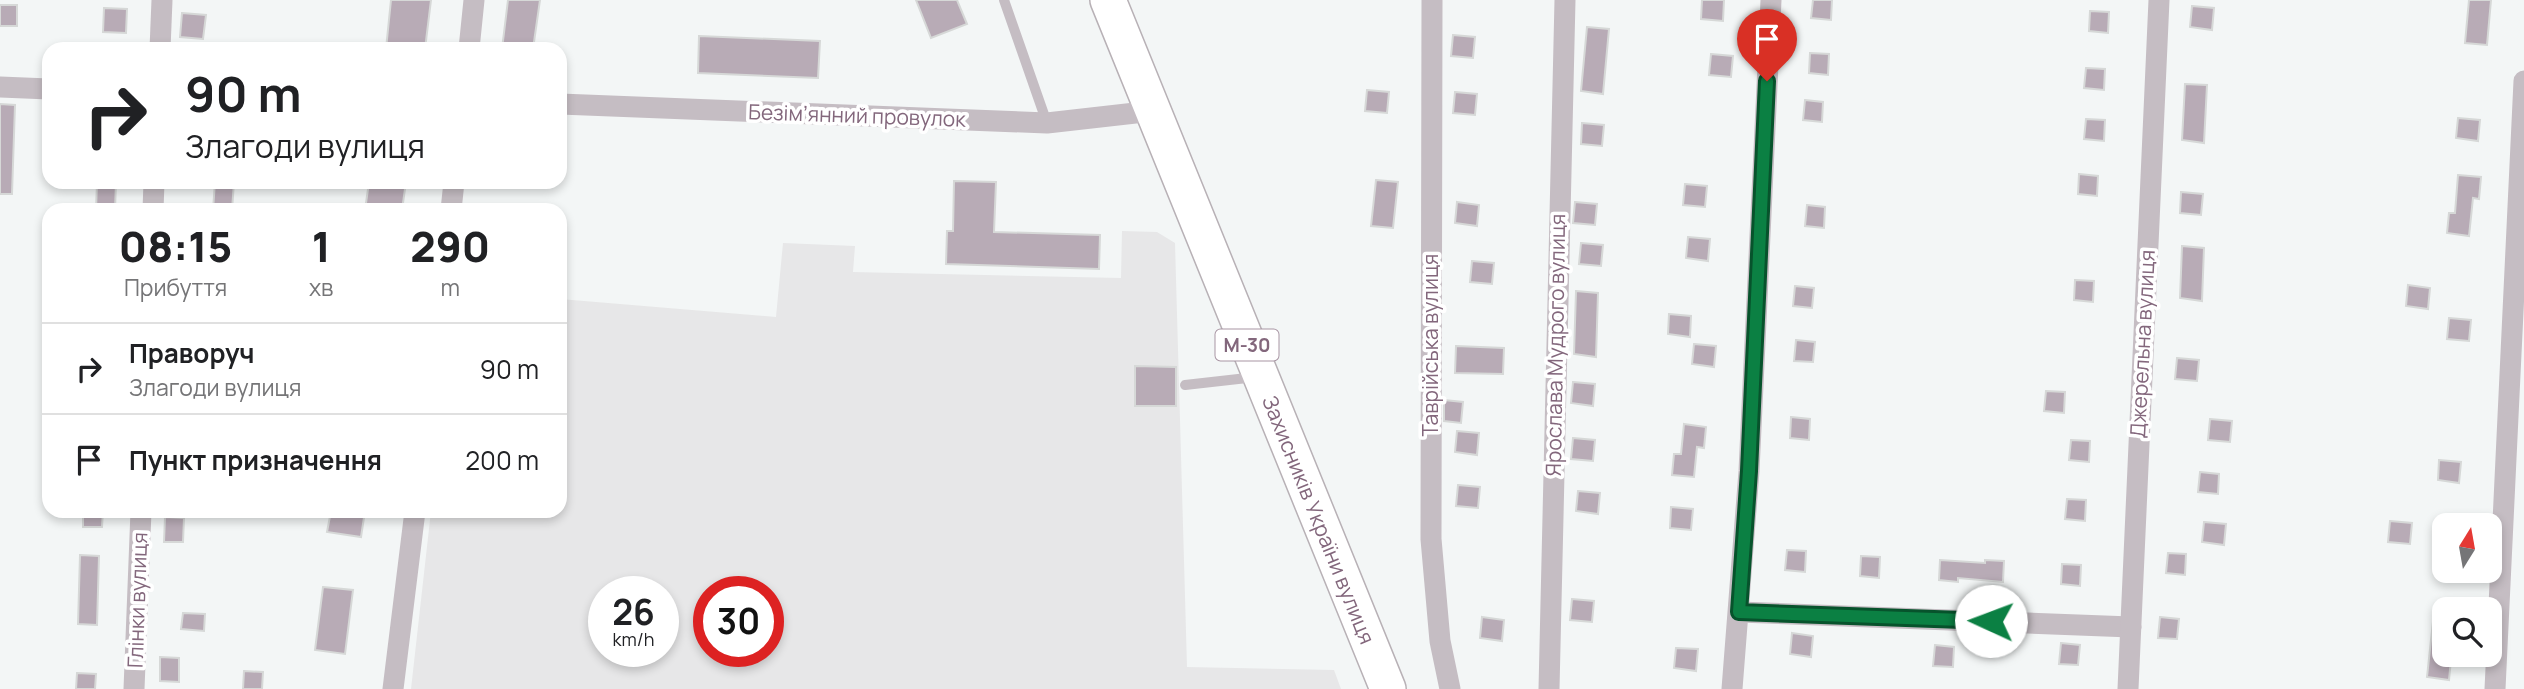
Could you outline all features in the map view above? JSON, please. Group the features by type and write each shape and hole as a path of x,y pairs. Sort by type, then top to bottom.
{"highway":[{"name":"Захисників України вулиця","path":"1108,0 1388,689"}],"street":[{"path":"160,42 162,0"},
{"path":"470,42 474,0"},
{"name":"Таврійська вулиця","path":"1432,0 1431,538 1440,641 1450,689"},
{"name":"Ярослава Мудрого вулиця","path":"1549,689 1565,0"},
{"path":"1732,689 1749,471 1771,0"},
{"name":"Джерельна вулиця","path":"2128,689 2159,0"},
{"path":"2495,689 2524,80"},
{"path":"0,87 42,89"},
{"name":"Безімʼянний провулок","path":"567,104 1046,123 1153,111"},
{"name":"Глінки вулиця","path":"134,689 141,518"},
{"path":"393,689 414,518"},
{"path":"1739,612 2131,627"}],"lane":[{"path":"1004,0 1046,123"},
{"path":"1185,385 1259,377"}],"shaded area":[{"path":"1122,231 1157,232 1175,243 1187,667 1334,670 1341,689 411,689 430,518 567,518 567,300 776,317 783,243 855,246 853,272 1121,278"}],"building":[{"path":"391,0 431,0 426,42 387,42"},
{"path":"508,0 540,0 534,42 503,42"},
{"path":"916,0 957,0 967,24 931,38"},
{"path":"1702,0 1724,0 1723,21 1701,19"},
{"path":"1813,0 1832,0 1831,20 1811,18"},
{"path":"2469,0 2491,0 2487,45 2465,43"},
{"path":"0,5 17,5 17,26 0,26"},
{"path":"2192,6 2214,8 2212,30 2190,27"},
{"path":"104,8 127,9 126,33 103,32"},
{"path":"2090,11 2109,12 2108,33 2089,31"},
{"path":"182,13 206,15 203,39 180,37"},
{"path":"1587,27 1609,29 1603,94 1581,91"},
{"path":"1453,35 1475,37 1473,58 1451,56"},
{"path":"699,36 820,41 818,78 698,73"},
{"path":"1810,53 1829,54 1828,75 1809,73"},
{"path":"1711,54 1733,56 1731,77 1709,75"},
{"path":"2086,68 2105,69 2104,90 2084,88"},
{"path":"2185,84 2207,85 2204,143 2182,140"},
{"path":"1367,90 1389,92 1387,113 1365,111"},
{"path":"1455,92 1477,94 1475,115 1453,113"},
{"path":"1805,100 1823,102 1822,122 1803,120"},
{"path":"0,104 15,105 12,194 0,194"},
{"path":"2458,118 2480,120 2478,141 2456,138"},
{"path":"2086,119 2105,120 2104,141 2084,139"},
{"path":"1582,123 1604,125 1602,146 1581,144"},
{"path":"2079,174 2098,176 2097,196 2078,194"},
{"path":"2458,175 2481,177 2479,199 2473,198 2469,236 2447,233 2449,213 2455,213"},
{"path":"1376,180 1398,182 1393,228 1371,226"},
{"path":"954,181 996,182 994,232 1100,235 1099,269 946,264 947,231 953,231"},
{"path":"1685,184 1707,186 1705,207 1683,205"},
{"path":"97,189 116,189 115,203 96,203"},
{"path":"214,189 234,189 232,203 214,203"},
{"path":"368,189 405,189 403,203 366,203"},
{"path":"2181,192 2203,194 2201,215 2180,213"},
{"path":"1457,202 1479,205 1477,226 1455,223"},
{"path":"1575,202 1597,204 1595,225 1573,223"},
{"path":"1807,205 1825,207 1824,228 1805,226"},
{"path":"1688,237 1710,239 1708,261 1686,258"},
{"path":"1581,243 1603,245 1601,266 1579,264"},
{"path":"2182,246 2204,248 2202,301 2180,298"},
{"path":"1472,261 1494,263 1492,284 1470,282"},
{"path":"2075,280 2094,281 2093,302 2074,300"},
{"path":"2408,285 2430,288 2428,309 2406,306"},
{"path":"1795,286 1814,288 1812,308 1793,306"},
{"path":"1576,291 1598,293 1596,357 1574,354"},
{"path":"1669,314 1691,316 1690,337 1668,334"},
{"path":"2449,318 2471,320 2469,341 2447,339"},
{"path":"1796,340 1815,342 1813,362 1794,361"},
{"path":"1694,344 1716,346 1714,367 1692,364"},
{"path":"1456,346 1504,348 1503,374 1455,373"},
{"path":"2177,358 2199,360 2197,381 2175,379"},
{"path":"1135,366 1176,367 1176,406 1135,406"},
{"path":"1573,382 1595,384 1593,406 1571,403"},
{"path":"2046,391 2065,392 2064,413 2044,411"},
{"path":"1444,400 1463,402 1461,423 1444,421"},
{"path":"1791,417 1810,419 1809,440 1790,438"},
{"path":"2210,419 2232,421 2230,442 2208,440"},
{"path":"1684,424 1706,427 1704,448 1697,447 1694,477 1672,475 1674,454 1681,454"},
{"path":"1457,431 1479,433 1477,455 1455,452"},
{"path":"1573,438 1595,440 1593,461 1571,459"},
{"path":"2071,440 2090,441 2089,462 2069,460"},
{"path":"2439,460 2461,462 2459,483 2438,480"},
{"path":"2200,472 2219,474 2218,494 2198,492"},
{"path":"1458,485 1480,487 1478,508 1456,506"},
{"path":"1578,491 1600,493 1598,514 1576,511"},
{"path":"2067,499 2086,500 2085,521 2065,519"},
{"path":"1671,507 1693,509 1691,530 1670,528"},
{"path":"83,518 103,518 102,527 83,527"},
{"path":"165,518 184,518 183,542 164,542"},
{"path":"330,518 364,518 361,537 327,532"},
{"path":"2390,521 2412,523 2410,544 2388,542"},
{"path":"2204,522 2226,524 2224,545 2202,542"},
{"path":"1787,550 1806,551 1805,572 1785,570"},
{"path":"2168,553 2186,554 2185,575 2166,573"},
{"path":"80,555 99,556 97,625 78,624"},
{"path":"1861,556 1880,557 1879,578 1860,576"},
{"path":"1940,560 1985,563 1985,560 2004,561 2003,582 1958,578 1958,582 1939,580"},
{"path":"2062,564 2081,565 2080,586 2061,584"},
{"path":"323,587 353,590 345,654 315,650"},
{"path":"1572,599 1594,601 1592,622 1570,620"},
{"path":"183,613 205,614 204,631 181,629"},
{"path":"1482,617 1504,620 1502,641 1480,638"},
{"path":"2160,617 2179,619 2177,639 2158,638"},
{"path":"2432,631 2432,667 2450,667 2449,680 2427,677"},
{"path":"1792,633 1813,636 1811,657 1790,654"},
{"path":"2061,643 2080,645 2078,665 2059,664"},
{"path":"1935,645 1954,647 1953,667 1933,666"},
{"path":"1676,648 1698,649 1696,671 1674,668"},
{"path":"160,657 179,658 179,682 160,681"},
{"path":"244,671 263,672 262,689 243,689"},
{"path":"77,673 96,674 95,689 76,689"}],"route":[{"path":"1767,81 1749,471 1739,612 1991,621"}]}
